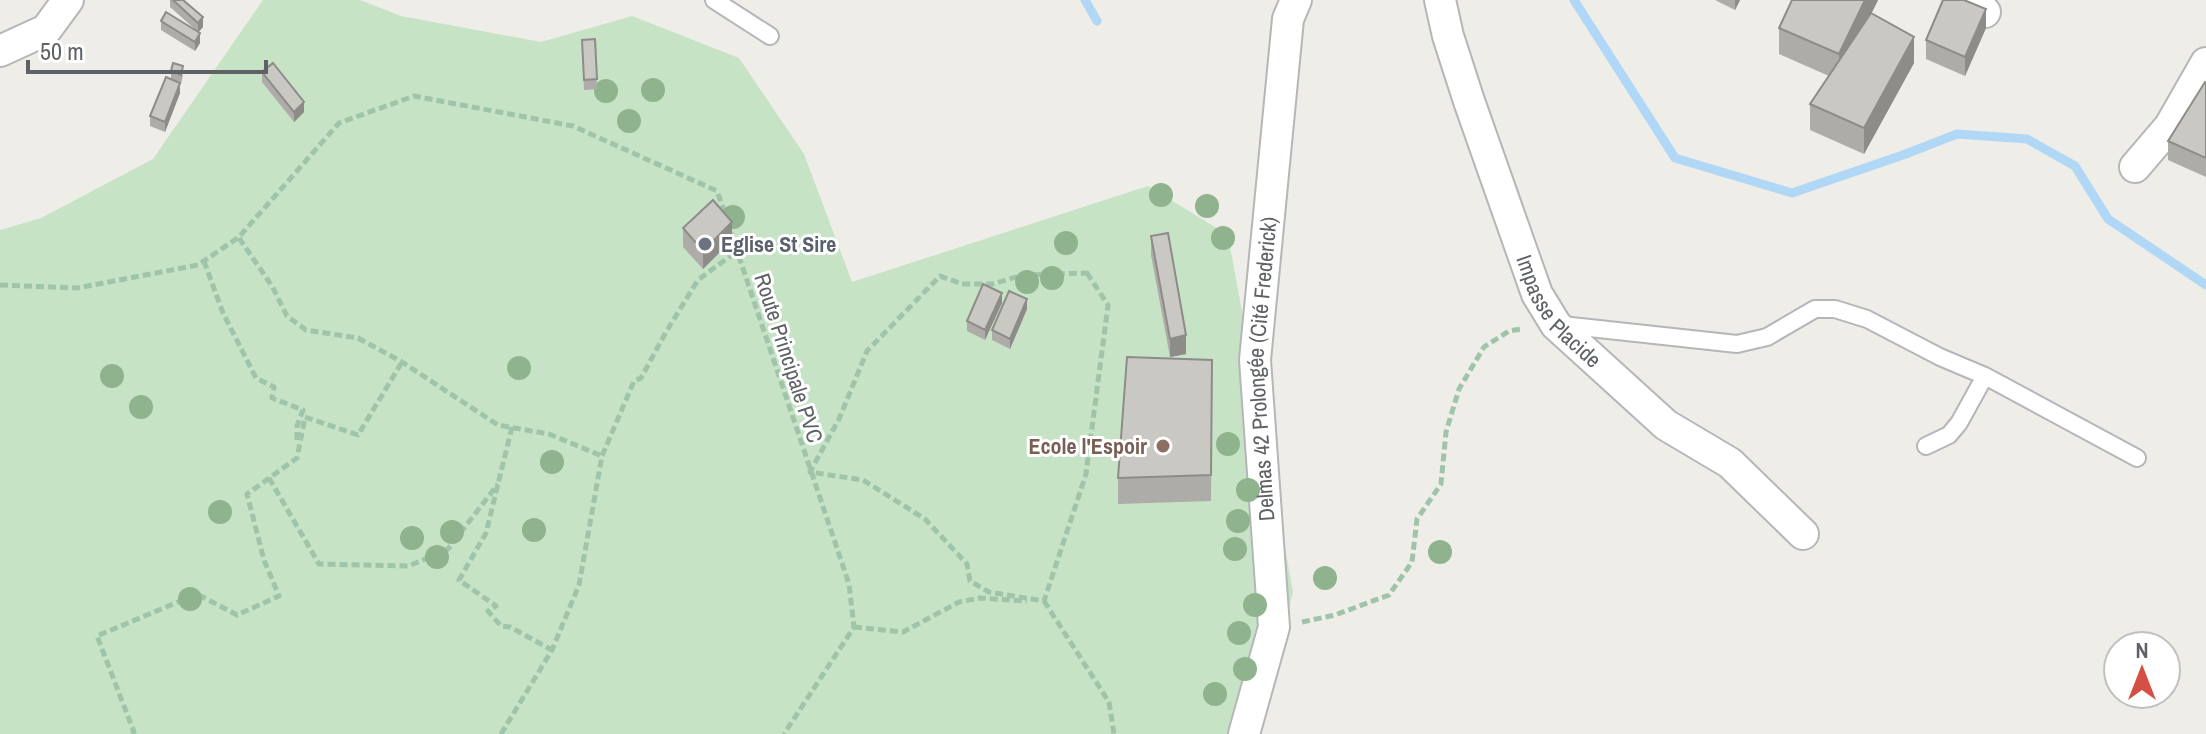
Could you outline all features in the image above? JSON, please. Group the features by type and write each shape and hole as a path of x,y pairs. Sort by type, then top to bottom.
{"street":[{"path":"0,51 46,30 68,0"},
{"name":"Delmas 42 Prolongée (Cité Frederick)","path":"1244,734 1274,627 1255,360 1288,19 1296,0"},
{"name":"Impasse Placide","path":"1440,0 1465,88 1537,294 1556,325 1666,425 1730,463 1803,534"},
{"path":"2135,167 2170,126 2206,63"}],"lane":[{"path":"714,0 770,36"},
{"path":"1556,325 1737,344 1767,337 1815,309 1835,309 1867,319 1940,357 1985,376 2137,458"},
{"path":"1926,446 1949,435 1985,376"}],"path":[{"name":"Route Principale PVC","path":"0,285 77,288 198,265 239,237 339,123 414,96 573,126 717,191 849,584 854,627"},
{"path":"239,237 272,286 287,316 306,330 358,338 402,362 498,425 549,434 602,456"},
{"path":"501,734 552,650 579,585 602,456 634,381 641,378 698,280 737,251"},
{"path":"204,261 223,313 256,378 274,387 272,398 303,410 297,426 298,454"},
{"path":"1044,601 1086,474 1108,305 1087,273 1023,275 992,284 962,284 940,276 867,351 839,419 810,472 863,480 925,519 967,564 970,581 989,592 1044,601 1109,702 1114,734"},
{"path":"1274,627 1335,615 1389,595 1412,562 1417,519 1441,484 1446,432 1459,389 1484,347 1509,331 1556,325"},
{"path":"132,734 134,732 97,636 197,594 237,615 279,596 264,560 247,494 297,458 305,417 358,435 402,362"},
{"path":"512,427 486,533 459,580 496,606 488,611 501,626 510,627 552,650"},
{"path":"269,478 319,564 409,566 448,549 498,484"},
{"path":"784,734 854,627 903,632 959,602 980,598 1044,601"}],"green space":[{"path":"263,0 360,0 401,16 541,42 632,16 739,58 804,154 852,282 1148,186 1228,235 1293,592 1257,734 0,734 0,230 41,218 153,159"}],"building":[{"path":"173,0 183,0 203,17 198,23"},
{"path":"1792,0 1865,0 1839,54 1779,28"},
{"path":"1943,0 1964,0 1986,9 1965,57 1926,40"},
{"path":"166,12 200,33 195,42 161,21"},
{"path":"1871,13 1914,37 1864,128 1810,104"},
{"path":"595,39 597,79 584,80 582,40"},
{"path":"173,63 183,66 181,75 171,71"},
{"path":"273,63 304,102 294,112 262,72"},
{"path":"166,77 180,83 165,122 150,116"},
{"path":"2206,83 2206,158 2168,141"},
{"path":"713,200 732,222 703,251 683,228"},
{"path":"1168,233 1186,335 1170,339 1151,236"},
{"path":"983,284 1002,293 985,330 967,321"},
{"path":"1009,291 1027,299 1010,339 992,330"},
{"path":"1127,357 1212,360 1211,475 1118,478"}],"waterway":[{"path":"1085,0 1097,21"},
{"path":"1574,0 1675,158 1792,193 1957,134 2027,139 2075,166 2108,219 2206,285"}],"place":[{"name":"Eglise St Sire","path":"705,244"},
{"name":"Ecole l'Espoir","path":"1163,446"}]}
